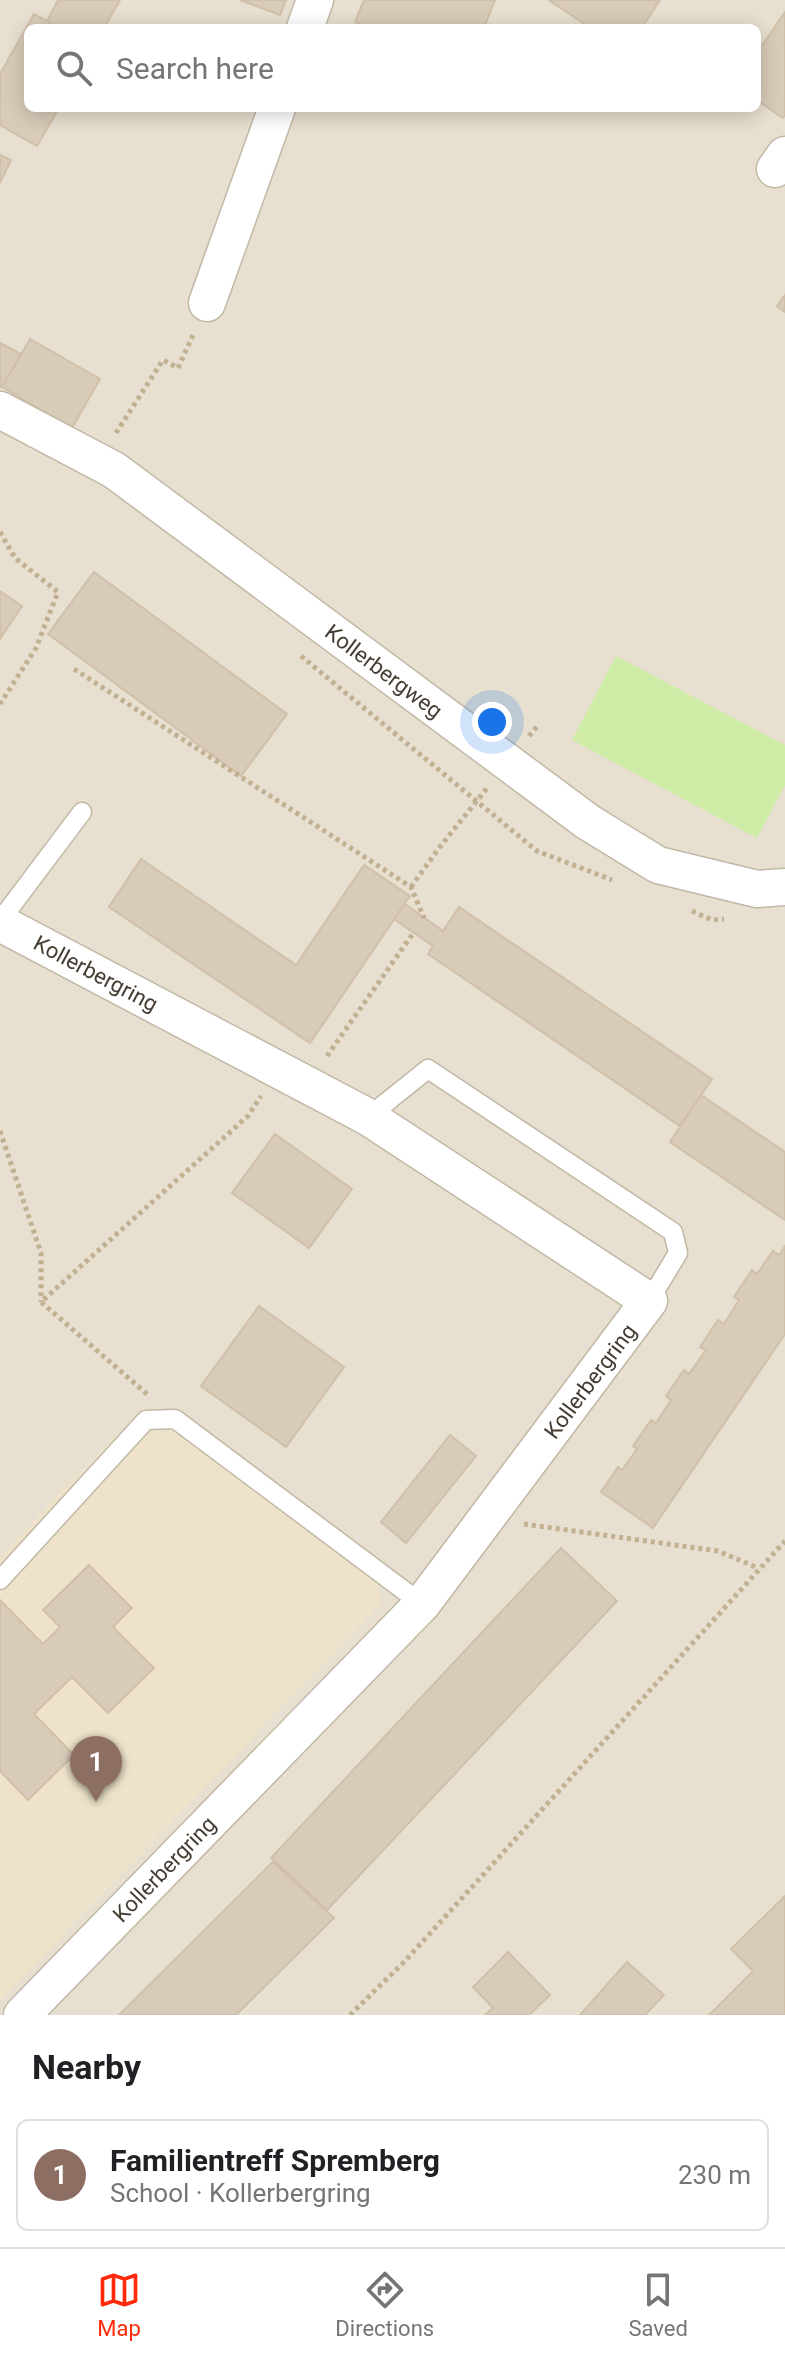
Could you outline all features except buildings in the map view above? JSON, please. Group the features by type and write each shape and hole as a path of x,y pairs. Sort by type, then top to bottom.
{"street":[{"path":"306,24 315,0"},
{"path":"207,303 276,112"},
{"name":"Kollerbergweg","path":"0,410 98,460 588,822 658,865 757,889 785,887"},
{"name":"Kollerbergring","path":"0,922 368,1117 649,1301 422,1604 22,2015"}],"lane":[{"path":"0,922 82,812"},
{"path":"368,1117 428,1069 673,1232 678,1253 649,1301"},
{"path":"0,1580 146,1420 175,1419 422,1604"}],"path":[{"path":"98,460 163,360 178,368"},
{"path":"0,532 15,558 58,592 36,648 0,704"},
{"path":"74,669 411,887 424,918"},
{"path":"411,887 439,848"},
{"path":"41,1302 293,1076 414,932"},
{"path":"0,1131 41,1253 41,1302 175,1419"},
{"path":"487,1519 718,1551 758,1568"},
{"path":"350,2015 406,1960 785,1541"}],"shaded area":[{"path":"0,0 785,0 785,2015 0,2015"},
{"path":"143,1408 377,1583 382,1603 0,2001 0,1555"}],"green space":[{"path":"616,656 785,745 785,785 757,838 572,740"}],"place":[{"name":"Familientreff Spremberg","path":"96,1802"}]}
